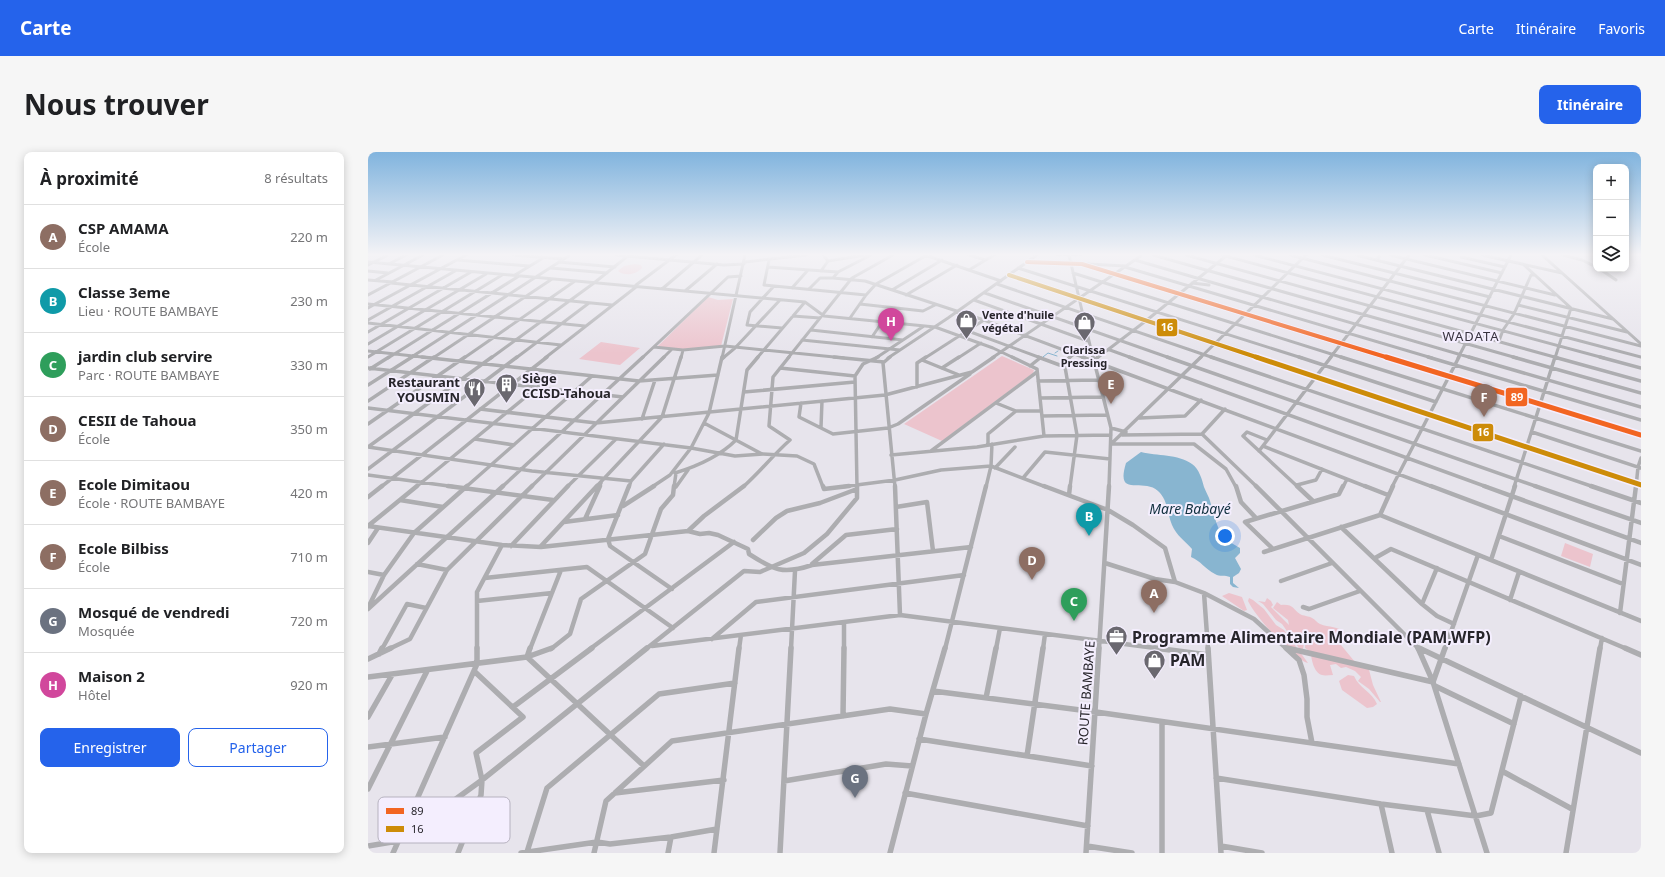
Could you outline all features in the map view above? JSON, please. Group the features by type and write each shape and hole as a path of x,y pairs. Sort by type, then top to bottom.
{"street":[{"path":"368,295 383,288"},
{"path":"368,308 405,288"},
{"path":"368,320 425,288"},
{"path":"437,288 612,305"},
{"path":"368,332 442,288"},
{"path":"368,344 462,288"},
{"path":"368,357 481,288"},
{"path":"369,369 499,288"},
{"path":"368,385 519,288"},
{"path":"368,401 539,288"},
{"path":"368,424 493,336 565,288"},
{"path":"368,447 588,288"},
{"path":"368,497 635,288"},
{"path":"645,288 805,302 815,308 821,317"},
{"path":"685,291 689,288"},
{"path":"368,608 562,432 717,288"},
{"path":"670,475 691,448 709,413 739,288"},
{"path":"772,288 750,312 747,326 782,328"},
{"path":"792,288 866,295"},
{"path":"688,531 704,516 735,494 790,440 769,426 773,377 844,288"},
{"path":"850,318 873,288"},
{"path":"886,288 906,296 984,320 1170,388 1641,565"},
{"path":"892,290 896,288"},
{"path":"906,296 920,288"},
{"path":"654,347 683,350 725,346 884,362 992,288"},
{"path":"1008,288 1641,503"},
{"path":"1048,288 1639,484"},
{"name":"ROUTE BAMBAYE","path":"1076,288 1111,435 1105,564 1086,853"},
{"path":"1082,288 1436,402"},
{"path":"801,404 799,417 834,434 888,428 898,424 1093,288"},
{"path":"1121,288 1641,451"},
{"path":"1159,288 1641,435"},
{"path":"1093,361 1110,350 1187,288"},
{"path":"1202,288 1348,334 1641,420"},
{"path":"1232,288 1641,406"},
{"path":"1266,288 1641,393"},
{"path":"1304,288 1641,381"},
{"path":"1342,288 1641,368"},
{"path":"1378,288 1641,357"},
{"path":"1415,288 1641,345"},
{"path":"1453,288 1490,297"},
{"path":"1489,288 1613,319"},
{"path":"1499,341 1505,324 1509,322 1514,313 1525,288 1557,295"},
{"path":"1549,288 1571,308"},
{"path":"1578,288 1641,345"},
{"path":"1111,444 1271,289"},
{"path":"1259,451 1383,289"},
{"path":"1380,515 1388,495 1451,376 1455,365 1494,289"},
{"path":"368,291 375,292"},
{"path":"985,293 1194,365 1641,523"},
{"path":"722,359 736,347 780,300"},
{"path":"974,300 1088,341"},
{"path":"622,506 670,475 688,470 719,453 736,440 747,370 805,302"},
{"path":"368,469 589,303"},
{"path":"368,304 585,326"},
{"path":"860,304 924,311 935,305"},
{"path":"1518,305 1627,332"},
{"path":"1491,560 1571,308"},
{"path":"793,316 850,318 935,327 980,343 1037,368 1044,436"},
{"path":"917,386 917,363 984,320"},
{"path":"872,337 882,322"},
{"path":"368,323 493,336 561,345"},
{"path":"459,797 578,704 744,571 760,572 771,568 804,553 827,534 857,498 855,376 863,364 891,349 924,326"},
{"path":"810,330 914,341"},
{"path":"968,331 1065,367 1066,380 1077,435 1069,495"},
{"path":"802,340 900,350"},
{"path":"942,368 980,343"},
{"path":"368,659 410,639 447,570 520,496 672,349"},
{"path":"541,547 662,417 683,350"},
{"path":"1110,350 1641,543"},
{"path":"368,351 639,381 718,375"},
{"path":"1060,365 1074,354"},
{"path":"1030,366 1040,358"},
{"path":"922,360 960,375"},
{"path":"884,362 888,428 895,480 900,615"},
{"path":"780,368 855,376"},
{"path":"369,369 411,372 484,382 623,397"},
{"path":"368,526 556,372"},
{"path":"480,409 596,423 885,395 972,372"},
{"path":"930,451 1037,372"},
{"path":"368,608 384,575 414,533 592,376"},
{"path":"642,419 655,380"},
{"path":"1038,381 1098,380"},
{"path":"744,392 855,382"},
{"path":"1040,398 1102,397"},
{"path":"1139,418 1185,416 1201,400"},
{"path":"821,427 822,401"},
{"path":"996,403 1016,411 1041,411"},
{"path":"368,408 664,444 734,456 763,454"},
{"path":"1202,434 1225,409"},
{"path":"988,445 988,434 1016,411"},
{"path":"1042,416 1107,415"},
{"path":"704,422 763,454 772,456 797,456 814,464 824,489 857,487 941,470 993,467 1108,510 1165,548 1175,582"},
{"path":"1110,428 1124,433 1202,434 1281,510 1417,647 1641,753"},
{"path":"1267,440 1247,432 1243,436 1313,501"},
{"path":"1532,432 1640,467"},
{"path":"891,455 988,445 1044,436 1111,435"},
{"path":"475,439 514,445"},
{"path":"511,546 553,500 616,439"},
{"path":"664,444 630,481 622,506 608,539 610,546 672,589"},
{"path":"890,853 926,714 953,622 971,547 993,467 992,444"},
{"path":"1111,444 1194,444 1226,469 1235,484 1241,502 1256,518"},
{"path":"1263,446 1388,495"},
{"path":"368,447 546,472 630,481"},
{"path":"993,467 1015,447"},
{"path":"1023,478 1045,452 1110,459"},
{"path":"1620,612 1634,501 1639,484 1641,458"},
{"path":"1297,485 1316,480 1322,469"},
{"path":"674,489 688,470"},
{"path":"368,677 427,671 527,657 551,649 570,634 581,599 645,554 661,510 673,495 676,473"},
{"path":"368,475 553,500"},
{"path":"585,519 603,479"},
{"path":"1273,550 1245,522 1281,510 1339,494 1348,479"},
{"path":"753,540 776,518 787,510 820,503 857,487"},
{"path":"400,500 443,507"},
{"path":"896,507 927,502 932,551"},
{"path":"564,522 618,515"},
{"path":"1264,552 1380,515 1641,621"},
{"path":"368,526 474,542 511,546 541,547 688,531 700,534 709,533 718,535 748,549 749,554 771,568 795,571 812,565 898,554 971,547"},
{"path":"1342,527 1422,604 1437,616 1454,624"},
{"path":"368,543 378,528"},
{"path":"812,565 846,535 897,528"},
{"path":"1499,536 1623,584"},
{"path":"513,708 734,542"},
{"path":"418,797 477,664 477,592 502,545"},
{"path":"1375,558 1391,549 1512,602 1641,655"},
{"path":"1434,684 1478,555"},
{"path":"1280,581 1332,563"},
{"path":"417,564 447,570"},
{"path":"1105,564 1155,579 1175,582 1204,593 1254,619 1299,660 1304,675 1307,699 1307,717 1312,743"},
{"path":"485,578 587,567 673,628"},
{"path":"1422,604 1437,568"},
{"path":"527,657 561,570"},
{"path":"780,853 795,597 795,571"},
{"path":"368,572 384,575"},
{"path":"1512,602 1519,572"},
{"path":"712,639 756,602 964,575"},
{"path":"1303,607 1309,609 1360,591"},
{"path":"477,601 552,593"},
{"path":"1204,593 1221,853"},
{"path":"379,654 407,604 426,608"},
{"path":"651,646 792,630 900,615 1208,655"},
{"path":"844,622 844,716"},
{"path":"986,698 1000,628"},
{"path":"1027,756 1045,634"},
{"path":"714,853 742,635"},
{"path":"1566,853 1572,809 1588,728 1602,638"},
{"path":"1417,647 1434,684 1487,853"},
{"path":"1286,648 1434,684 1514,724"},
{"path":"527,657 644,766"},
{"path":"368,789 427,671"},
{"path":"474,671 523,717 476,754 482,780 480,797"},
{"path":"368,717 392,675"},
{"path":"718,829 671,837 610,844 597,842 524,853 547,788 659,694 735,683"},
{"path":"933,691 1096,712 1459,764"},
{"path":"1216,778 1427,810 1476,816 1491,813 1521,696"},
{"path":"594,853 606,801 672,741 890,709 926,714"},
{"path":"1162,722 1162,853"},
{"path":"368,747 445,737"},
{"path":"920,739 1092,766"},
{"path":"784,781 886,764 912,766"},
{"path":"1502,771 1572,809"},
{"path":"615,793 724,780"},
{"path":"906,793 1088,826"},
{"path":"1380,804 1392,853"},
{"path":"1427,810 1439,853"},
{"path":"668,853 671,837"},
{"path":"368,846 386,843"},
{"path":"393,853 397,843"},
{"path":"458,853 462,843"},
{"path":"1087,846 1132,853"},
{"path":"1221,846 1262,853"}],"shaded area":[{"path":"708,297 718,300 733,299 721,346 685,350 657,347"},
{"path":"601,342 640,348 620,365 579,359"},
{"path":"1002,356 1034,370 1033,373 942,441 904,424"},
{"path":"1565,543 1593,554 1590,567 1561,556"},
{"path":"1229,593 1242,597 1247,610 1244,611 1222,596"},
{"path":"1249,598 1264,609 1276,625 1284,630 1308,663 1301,660 1284,646 1252,608 1248,601"},
{"path":"1267,598 1273,605 1271,607 1289,625 1288,620 1273,608 1277,602 1281,605 1291,606 1300,614 1313,619 1320,624 1343,631 1346,634 1336,639 1355,662 1368,666 1373,685 1381,702 1369,689 1358,681 1361,677 1355,671 1346,667 1341,668 1336,664 1330,665 1333,675 1319,674 1314,665 1311,652 1305,648 1306,636 1303,635 1305,636 1303,649 1301,651 1282,624 1276,620 1263,604 1258,601 1265,602"},
{"path":"1348,675 1354,676 1359,684 1372,696 1377,704 1373,707 1367,708 1342,690 1339,681"}],"water":[{"name":"Mare Babayé","path":"1141,452 1180,458 1192,464 1197,469 1210,499 1219,529 1226,539 1240,548 1240,553 1235,558 1241,569 1239,573 1233,577 1233,583 1239,588 1233,587 1230,584 1230,577 1215,574 1191,557 1192,549 1174,529 1164,498 1158,491 1152,487 1127,484 1124,481 1126,463"}],"waterway":[{"path":"1043,357 1048,353 1057,356"}],"transit line":[{"name":"16","path":"1047,288 1641,485"},
{"name":"89","path":"1160,288 1641,435"}],"place":[{"name":"Vente d'huile végétal","path":"967,340"},
{"name":"Maison 2","path":"891,341"},
{"name":"Clarissa Pressing","path":"1084,342"},
{"name":"Siège CCISD-Tahoua","path":"506,404"},
{"name":"Ecole Dimitaou","path":"1111,404"},
{"name":"Restaurant YOUSMIN","path":"475,408"},
{"name":"Ecole Bilbiss","path":"1484,417"},
{"name":"Classe 3eme","path":"1089,536"},
{"name":"CESII de Tahoua","path":"1032,580"},
{"name":"CSP AMAMA","path":"1154,613"},
{"name":"jardin club servire","path":"1074,621"},
{"name":"Programme Alimentaire Mondiale (PAM,WFP)","path":"1117,656"},
{"name":"PAM","path":"1155,680"},
{"name":"Mosqué de vendredi","path":"855,798"}],"district":[{"name":"WADATA","path":"1471,336"}]}
